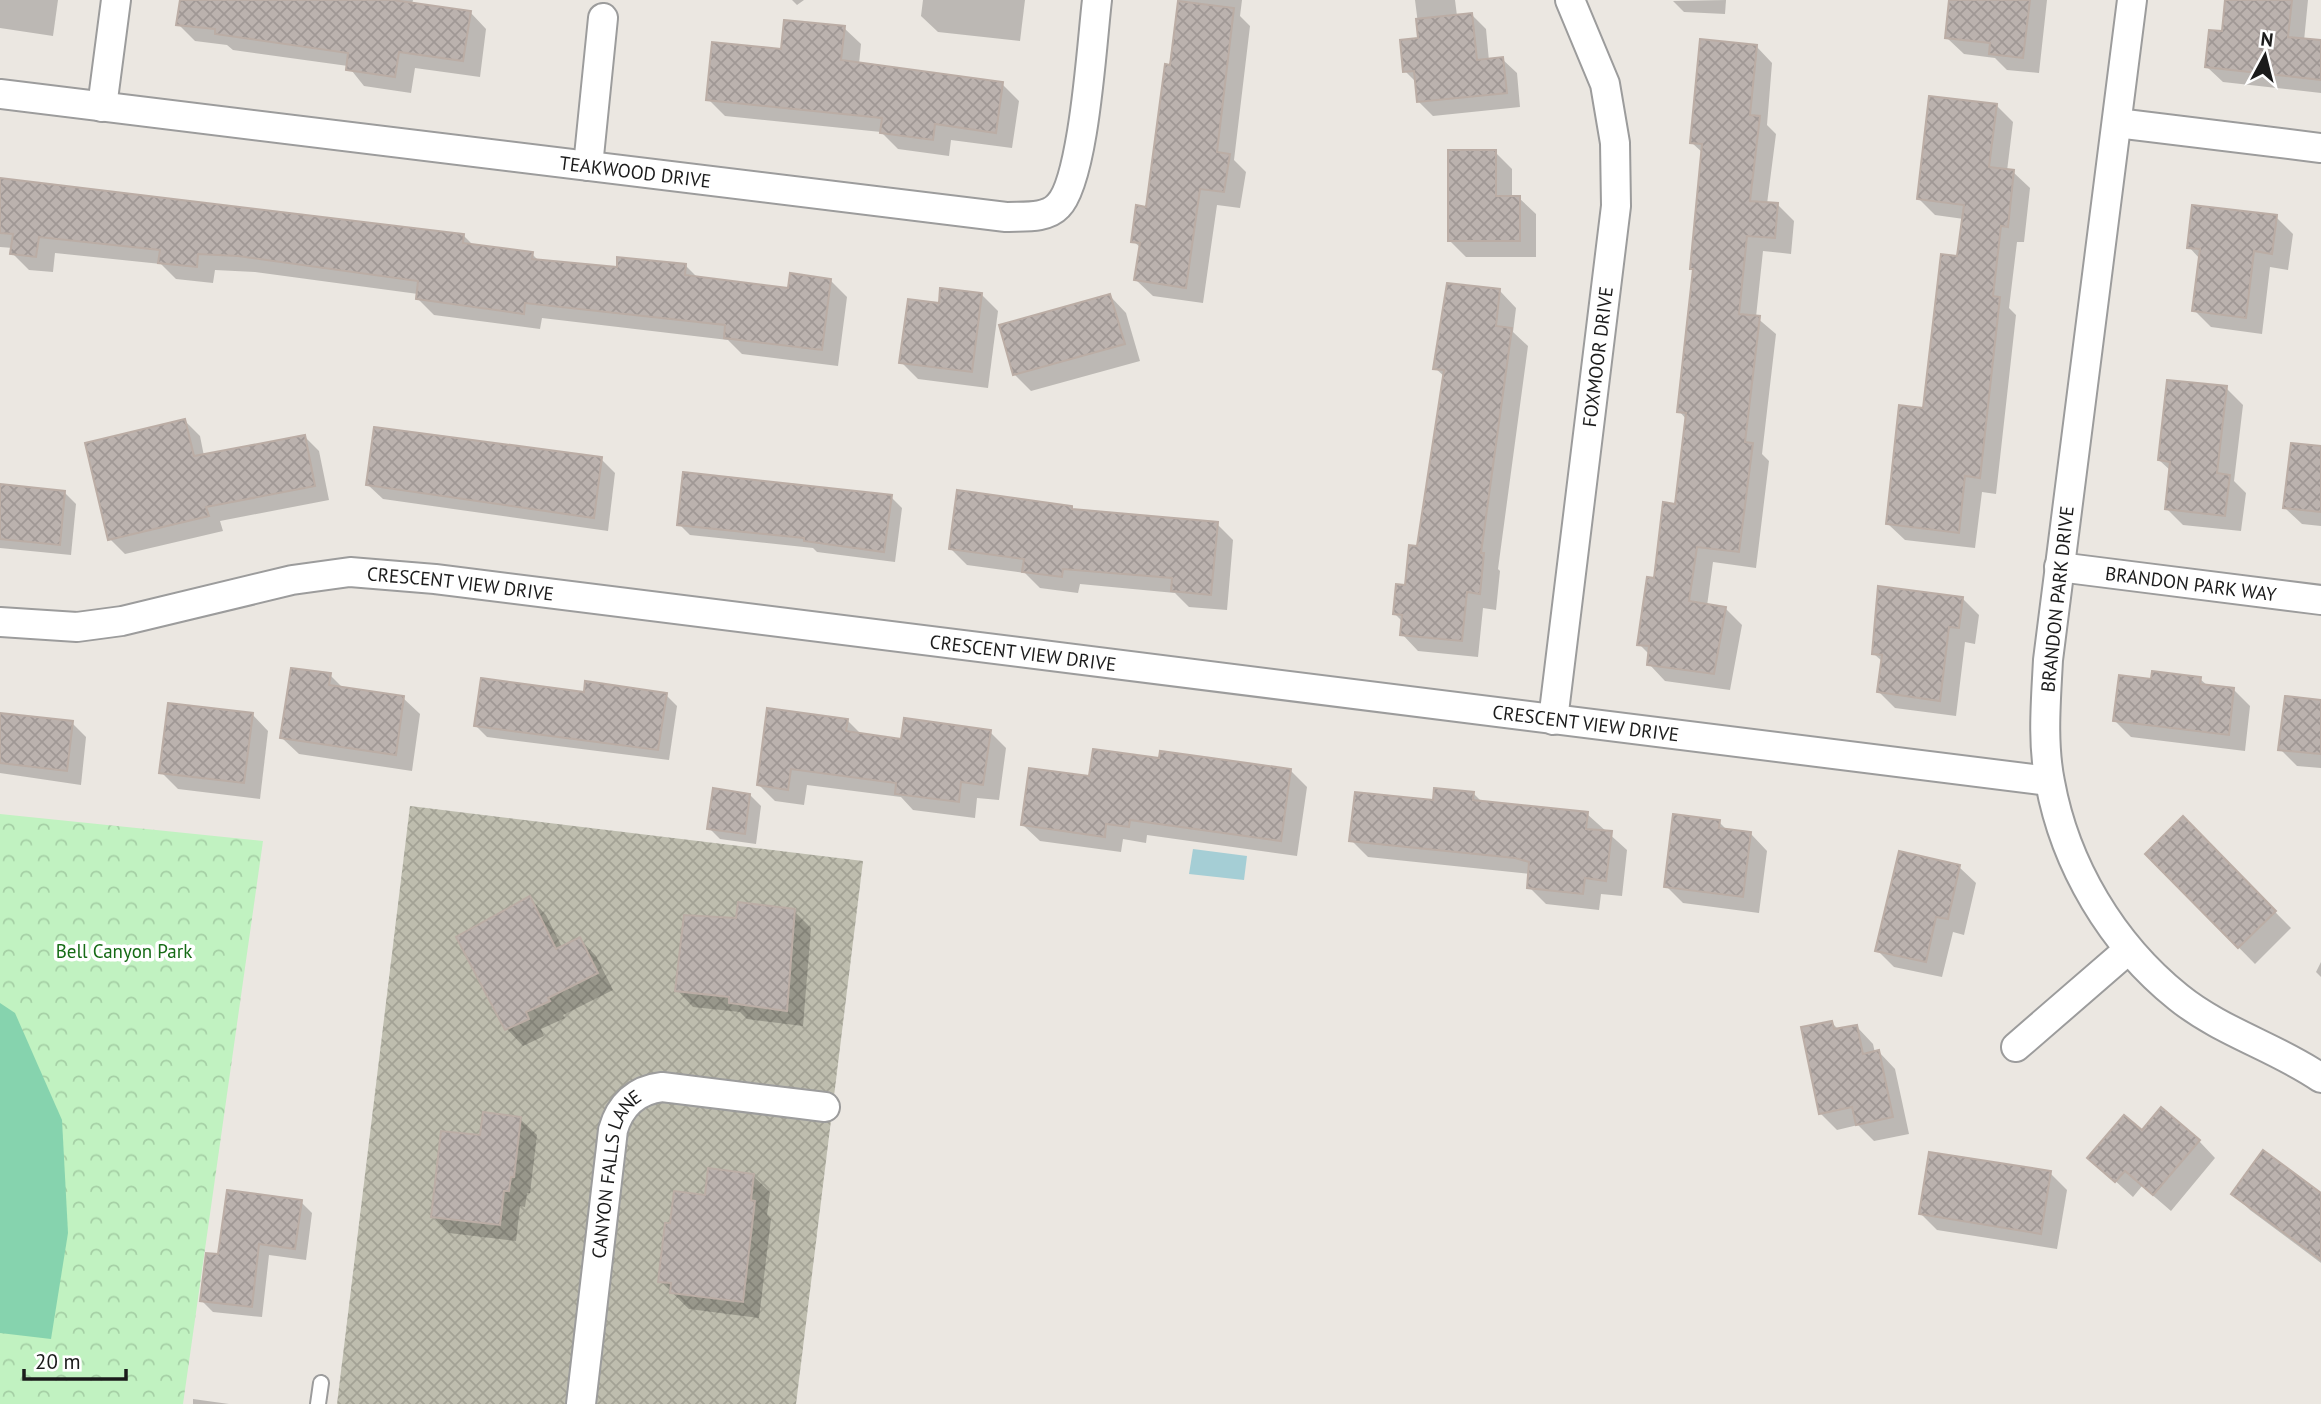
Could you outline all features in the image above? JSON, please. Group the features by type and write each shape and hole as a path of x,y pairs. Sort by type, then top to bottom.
{"street":[{"path":"102,107 116,0"},
{"name":"TEAKWOOD DRIVE","path":"0,94 1006,217 1038,216 1058,207 1070,187 1077,160 1097,0"},
{"name":"FOXMOOR DRIVE","path":"1553,720 1616,206 1615,143 1605,84 1570,0"},
{"name":"BRANDON PARK DRIVE","path":"2132,0 2059,567 2045,712 2049,781 2065,840 2092,896 2128,950 2178,997 2238,1036 2321,1078"},
{"path":"588,166 603,18"},
{"path":"2117,122 2321,148"},
{"name":"BRANDON PARK WAY","path":"2059,567 2321,600"},
{"name":"CRESCENT VIEW DRIVE","path":"0,622 77,628 122,621 292,580 351,572 435,579 2049,781"},
{"path":"2016,1047 2128,950"},
{"name":"CANYON FALLS LANE","path":"581,1404 613,1130 622,1108 640,1093 662,1087 825,1107"}],"lane":[{"path":"318,1404 321,1383"}],"shaded area":[{"path":"410,806 863,861 796,1404 337,1404"}],"green space":[{"name":"Bell Canyon Park","path":"0,814 263,841 183,1404 0,1404"},
{"path":"0,1003 15,1013 62,1120 68,1233 51,1339 0,1333"}],"water":[{"path":"1193,849 1247,856 1244,880 1189,874"}],"building":[{"path":"180,0 393,0 471,11 463,61 399,52 395,77 346,70 348,53 215,34 215,29 176,25"},
{"path":"1949,0 2030,0 2023,58 1989,54 1990,43 1945,38"},
{"path":"2225,0 2292,0 2288,37 2321,40 2321,80 2205,67 2209,30 2222,31"},
{"path":"1178,1 1234,8 1217,152 1230,154 1224,192 1200,189 1186,288 1134,280 1140,243 1131,242 1136,205 1146,207 1165,64 1170,65"},
{"path":"1472,13 1477,60 1503,57 1507,93 1417,102 1414,71 1403,72 1400,40 1418,38 1416,19"},
{"path":"784,20 845,26 841,60 1003,82 996,133 935,124 933,140 880,133 882,118 706,100 712,42 781,49"},
{"path":"1700,39 1757,45 1750,115 1760,116 1750,201 1778,203 1775,238 1747,236 1739,314 1760,316 1745,442 1753,443 1739,552 1697,547 1689,601 1726,607 1714,674 1647,665 1649,646 1637,645 1647,577 1654,578 1663,502 1675,504 1686,413 1677,412 1693,269 1690,269 1702,144 1690,143"},
{"path":"1929,96 1997,104 1989,167 2014,170 2008,227 2001,226 1993,296 2000,297 1980,478 1965,476 1959,533 1886,524 1899,405 1923,408 1941,254 1957,256 1964,205 1917,199"},
{"path":"1448,150 1496,150 1496,196 1520,196 1520,241 1448,241"},
{"path":"0,178 464,234 463,243 533,252 532,259 617,267 617,257 686,264 685,275 788,288 790,273 831,279 822,350 724,338 725,325 525,303 524,314 416,299 418,281 238,256 198,254 197,267 158,263 160,250 39,237 36,257 10,254 13,234 0,233"},
{"path":"2192,205 2277,215 2272,254 2254,251 2246,318 2192,311 2200,249 2187,248"},
{"path":"1447,283 1500,289 1496,326 1512,328 1481,553 1484,553 1480,594 1467,592 1462,641 1400,635 1402,615 1393,614 1396,584 1405,585 1409,545 1417,546 1444,370 1433,369"},
{"path":"940,288 982,293 972,372 899,363 908,299 939,303"},
{"path":"1110,294 1125,344 1013,375 999,325"},
{"path":"2167,380 2227,386 2217,473 2230,475 2225,516 2165,509 2170,462 2158,460"},
{"path":"185,419 194,456 305,435 315,486 206,507 209,516 108,540 85,443"},
{"path":"374,427 602,457 594,518 366,485"},
{"path":"2291,443 2321,446 2321,512 2283,508"},
{"path":"683,472 892,495 884,552 804,541 804,538 677,525"},
{"path":"0,484 65,491 60,545 0,539"},
{"path":"957,490 1072,506 1072,509 1218,522 1211,595 1171,591 1172,578 1063,569 1062,577 1022,572 1024,559 949,549"},
{"path":"1878,586 1963,597 1959,628 1949,627 1940,701 1877,692 1882,655 1872,654"},
{"path":"291,668 331,673 329,685 404,696 396,755 280,738"},
{"path":"2152,671 2201,677 2200,684 2234,688 2229,735 2113,721 2119,675 2151,679"},
{"path":"481,678 584,692 585,681 667,693 658,750 474,726"},
{"path":"2285,696 2321,700 2321,754 2278,750"},
{"path":"168,703 253,713 244,783 159,773"},
{"path":"767,708 848,719 846,731 901,739 904,718 991,730 983,785 961,782 959,802 895,794 896,783 791,769 788,790 757,785"},
{"path":"0,713 73,721 67,771 0,763"},
{"path":"1093,749 1159,758 1160,751 1291,769 1281,841 1130,820 1129,827 1106,824 1105,837 1021,825 1029,768 1089,776"},
{"path":"713,788 750,794 745,834 707,829"},
{"path":"1434,788 1474,792 1473,800 1588,812 1586,829 1612,831 1606,881 1585,878 1583,894 1527,888 1529,862 1515,858 1349,841 1355,792 1433,800"},
{"path":"1673,814 1720,820 1719,828 1751,832 1743,897 1664,887"},
{"path":"2183,816 2276,911 2238,948 2145,854"},
{"path":"1899,851 1960,865 1948,919 1936,917 1926,962 1875,951"},
{"path":"530,896 556,949 580,937 598,973 548,998 550,1001 526,1012 529,1019 505,1030 456,937"},
{"path":"738,902 795,909 787,1011 729,1003 729,997 675,991 684,915 736,918"},
{"path":"1832,1021 1834,1029 1857,1025 1863,1054 1879,1050 1893,1117 1856,1125 1852,1107 1819,1114 1801,1027"},
{"path":"2161,1107 2200,1140 2153,1195 2125,1171 2115,1182 2087,1158 2124,1115 2142,1130"},
{"path":"483,1112 521,1117 514,1177 511,1177 509,1191 504,1191 500,1225 431,1217 441,1131 480,1135"},
{"path":"2263,1150 2321,1193 2321,1260 2231,1194"},
{"path":"1929,1152 2051,1171 2041,1234 1919,1214"},
{"path":"708,1168 754,1174 751,1200 755,1201 743,1302 670,1293 671,1283 658,1282 665,1223 670,1223 674,1191 705,1195"},
{"path":"227,1190 302,1200 295,1249 259,1244 252,1307 200,1301 206,1253 218,1254"}]}
